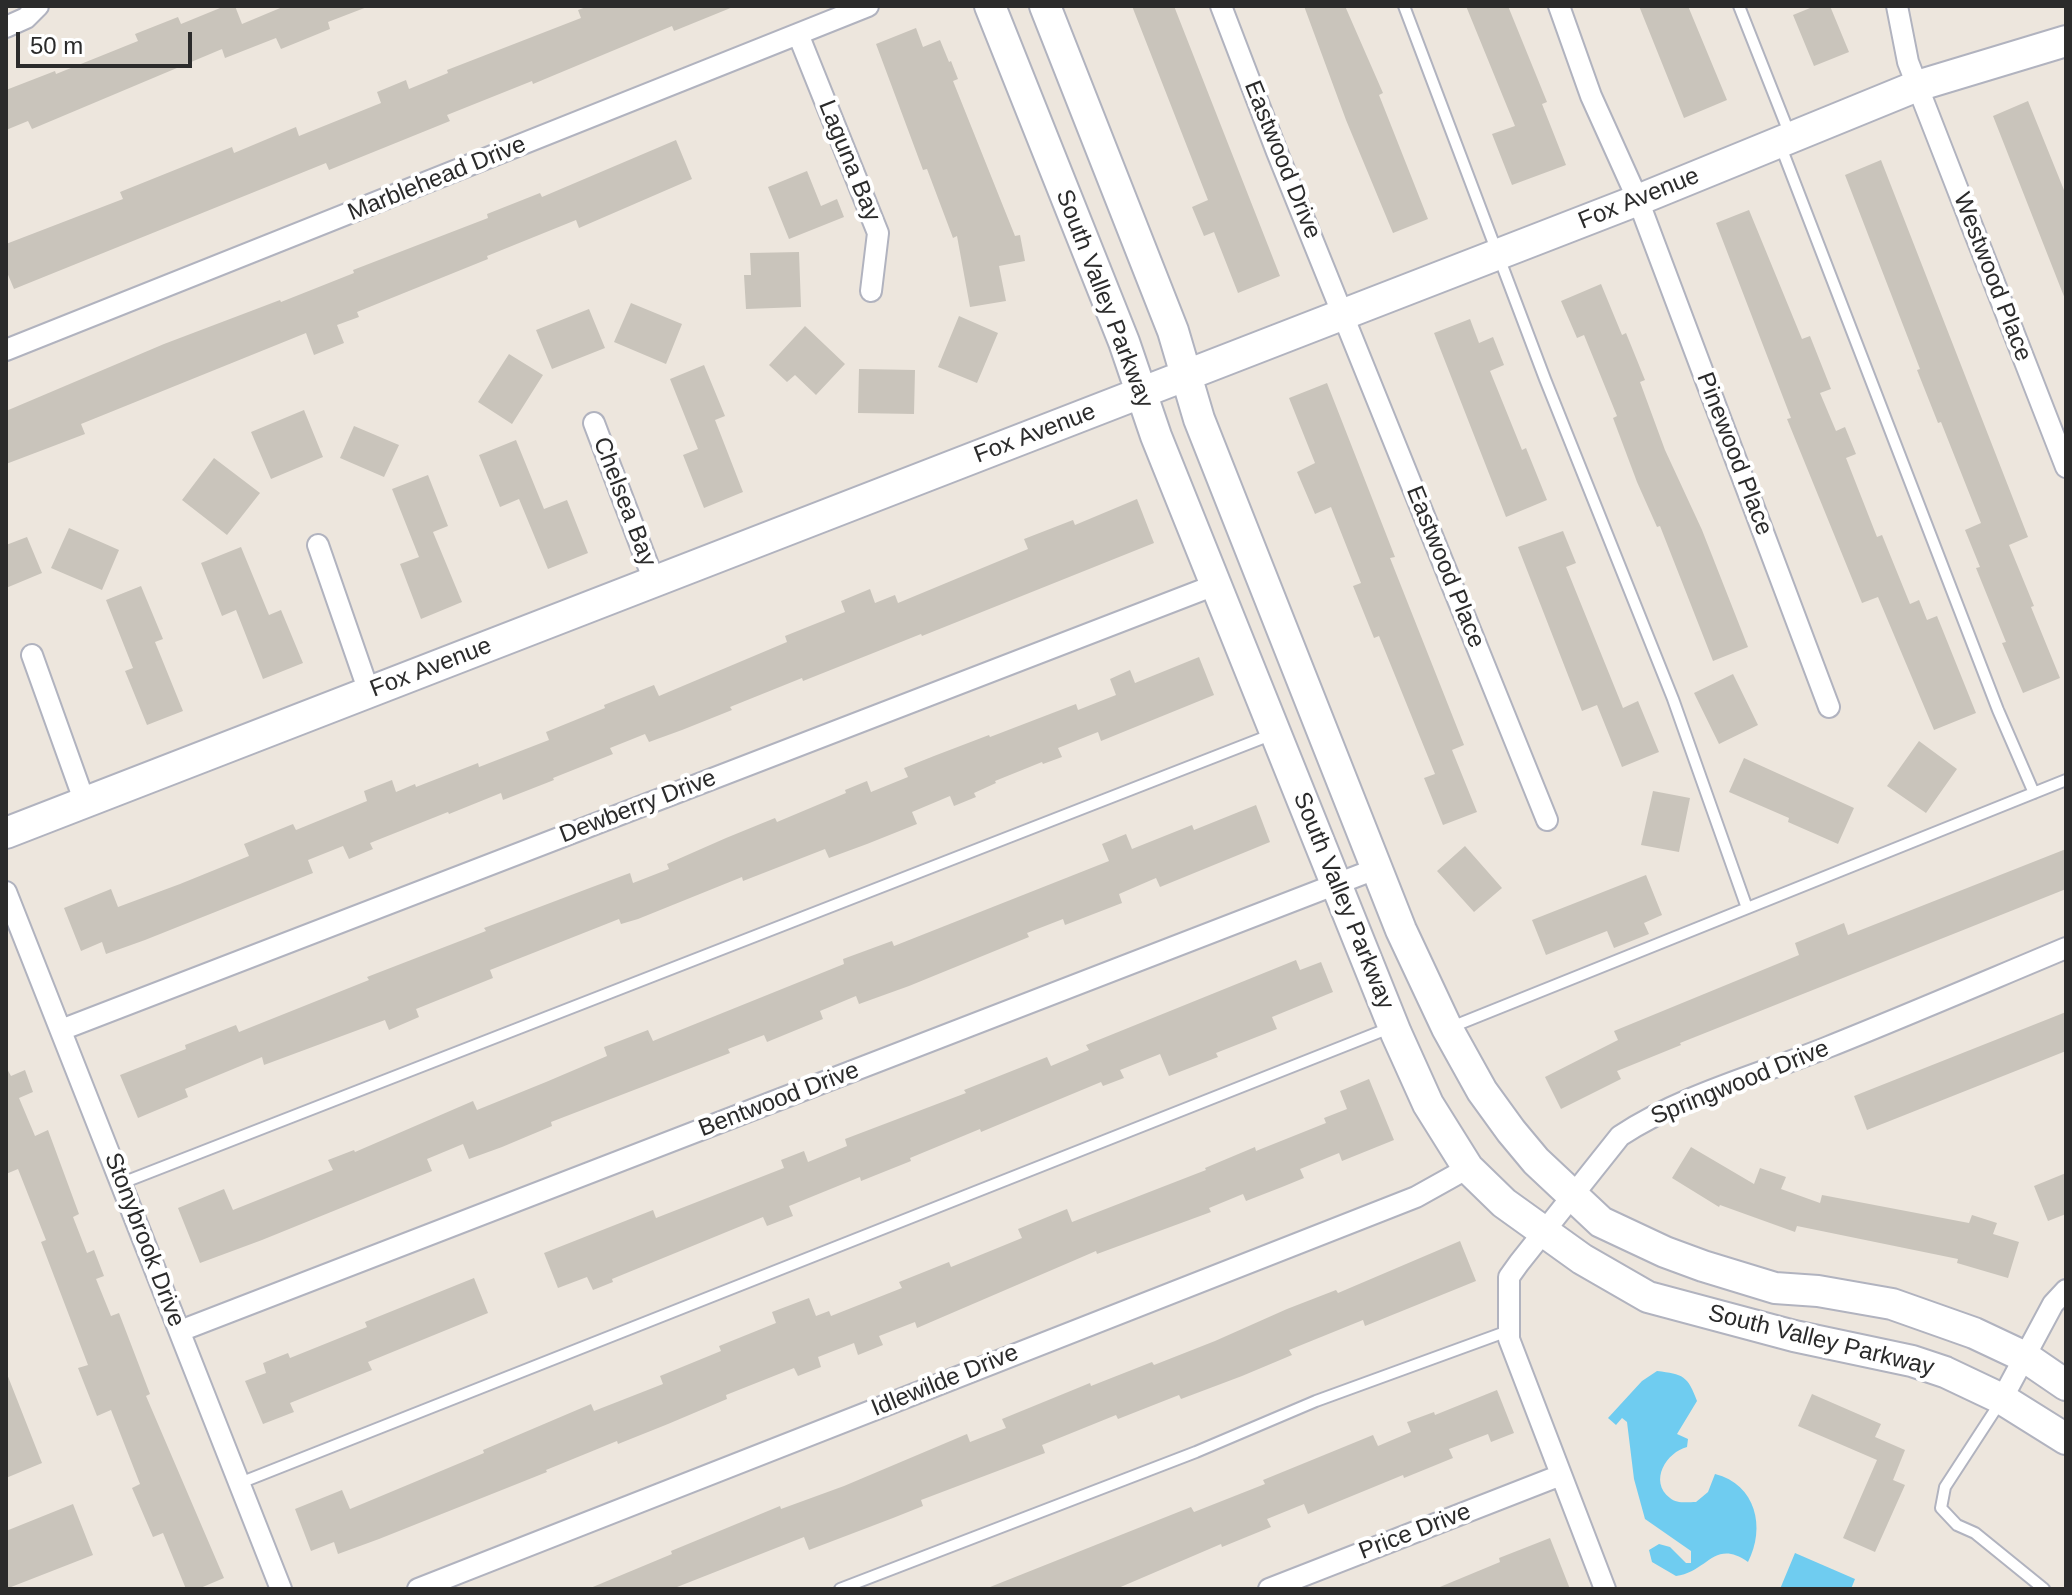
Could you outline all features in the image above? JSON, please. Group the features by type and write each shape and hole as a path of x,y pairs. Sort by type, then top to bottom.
{"main road":[{"name":"South Valley Parkway","path":"990,6 1124,342 1215,585 1394,1026 1428,1104 1468,1168 1504,1203 1582,1259 1648,1297 1794,1336 1912,1361 1945,1372 2002,1399 2066,1439"},
{"name":"South Valley Parkway","path":"1045,6 1173,331 1205,434 1401,930 1447,1028 1482,1091 1511,1131 1571,1196 1601,1222 1703,1266 1775,1288 1818,1291 1892,1304 1974,1333 2025,1357 2066,1385"},
{"name":"Fox Avenue","path":"6,833 1638,200 1917,86 2066,41"}],"street":[{"path":"6,27 26,18 38,6"},
{"name":"Marblehead Drive","path":"6,350 868,6"},
{"name":"Eastwood Drive","path":"1221,6 1343,314"},
{"name":"Pinewood Place","path":"1559,6 1591,96 1638,200 1829,707"},
{"name":"Westwood Place","path":"1897,6 1908,62 2066,467"},
{"name":"Laguna Bay","path":"798,34 878,233 871,291"},
{"name":"Eastwood Place","path":"1343,314 1547,820"},
{"name":"Chelsea Bay","path":"594,423 654,581"},
{"path":"318,545 369,692"},
{"name":"Dewberry Drive","path":"61,1030 1215,585"},
{"path":"32,655 85,803"},
{"name":"Bentwood Drive","path":"180,1331 1378,868"},
{"name":"Stonybrook Drive","path":"6,892 281,1589"},
{"name":"Springwood Drive","path":"1605,1589 1508,1331 1509,1277 1620,1136 1638,1124 1686,1101 1827,1048 2066,948"},
{"name":"Idlewilde Drive","path":"418,1589 1416,1197 1468,1168"},
{"path":"2002,1399 2053,1304 2066,1290"},
{"name":"Price Drive","path":"1269,1589 1561,1475"}],"lane":[{"path":"1404,6 1551,393 1673,699 1747,908"},
{"path":"1739,6 1785,140 1998,710 2034,793"},
{"path":"122,1183 1275,734"},
{"path":"1447,1028 2066,780"},
{"path":"240,1483 1394,1026"},
{"path":"840,1589 1196,1452 1316,1401 1508,1331"},
{"path":"2002,1399 1945,1487 1941,1508 1957,1525 1975,1533 2044,1589"}],"water":[{"path":"1657,1371 1673,1373 1687,1381 1697,1401 1677,1434 1688,1439 1687,1447 1667,1461 1660,1476 1664,1491 1676,1501 1696,1502 1708,1492 1715,1474 1740,1487 1754,1509 1756,1522 1756,1535 1748,1562 1736,1556 1719,1555 1696,1569 1676,1576 1652,1562 1649,1550 1659,1544 1670,1547 1686,1563 1691,1563 1691,1551 1645,1519 1634,1479 1627,1422 1622,1418 1616,1425 1608,1418 1642,1381"},
{"path":"1795,1553 1855,1579 1851,1589 1780,1589"}],"building":[{"path":"225,6 235,6 242,24 285,6 367,7 328,22 330,29 281,49 276,38 225,58 222,49 32,129 28,121 6,130 6,90 55,71 56,74 138,41 135,34 178,17 181,24"},
{"path":"589,6 733,7 674,31 672,26 533,84 532,81 447,115 450,121 329,170 326,163 14,289 6,270 6,244 123,199 120,192 232,147 234,153 296,127 299,136 381,103 377,92 406,80 409,89 448,73 447,70 581,18 578,10"},
{"path":"1132,6 1174,6 1280,276 1238,293 1214,232 1204,236 1192,207 1208,200"},
{"path":"1304,6 1345,6 1383,93 1379,95 1428,219 1393,233 1346,120"},
{"path":"1466,6 1508,6 1547,102 1542,104 1566,165 1512,185 1492,134 1515,126"},
{"path":"1639,6 1688,6 1727,100 1684,118"},
{"path":"1815,6 1830,6 1849,52 1814,66 1793,15"},
{"path":"916,28 923,47 940,40 951,61 958,79 953,81 1015,236 1020,235 1025,261 999,266 1006,301 970,307 957,236 953,238 927,169 923,170 876,44"},
{"path":"2028,101 2066,195 2065,299 1993,116"},
{"path":"676,140 692,179 579,228 576,220 357,312 359,317 337,325 344,343 314,355 306,333 81,424 85,434 6,464 6,411 164,344 354,273 353,270 488,218 487,214 540,193 542,197"},
{"path":"1881,160 2028,537 2009,545 2060,678 2023,693 2002,643 2006,642 1976,568 1980,567 1965,530 1981,523 1917,370 1920,369 1845,175"},
{"path":"807,171 821,206 837,199 844,217 789,239 768,187"},
{"path":"1749,210 1802,339 1810,336 1831,389 1820,393 1836,431 1845,427 1856,454 1846,458 1877,537 1882,535 1910,604 1919,600 1927,620 1937,616 1976,713 1934,730 1878,597 1862,603 1787,419 1791,418 1716,223"},
{"path":"799,252 801,307 746,309 744,275 751,275 750,253"},
{"path":"1601,284 1622,335 1626,333 1645,380 1640,382 1665,450 1702,530 1748,647 1713,661 1660,526 1657,527 1637,482 1613,418 1617,416 1584,335 1577,338 1561,301"},
{"path":"631,303 682,324 666,364 614,342"},
{"path":"589,309 605,348 552,369 536,330"},
{"path":"959,316 998,333 977,383 938,367"},
{"path":"1470,319 1479,343 1493,337 1504,365 1490,371 1522,450 1526,448 1547,500 1506,517 1434,333"},
{"path":"805,326 845,364 816,395 795,375 787,382 769,365"},
{"path":"509,354 543,375 512,424 478,402"},
{"path":"704,365 725,416 715,420 743,492 704,508 683,455 698,449 670,379"},
{"path":"859,369 915,370 914,414 858,413"},
{"path":"1327,383 1395,557 1390,558 1464,745 1452,750 1477,812 1443,825 1424,778 1435,774 1379,636 1374,638 1353,586 1361,583 1331,507 1315,514 1297,472 1315,463 1289,398"},
{"path":"304,410 323,457 271,479 251,432"},
{"path":"354,426 399,445 384,477 340,458"},
{"path":"516,440 544,509 567,500 588,553 548,569 519,499 500,507 479,455"},
{"path":"214,458 260,493 227,535 182,500"},
{"path":"428,475 448,526 433,532 462,602 421,619 400,564 419,557 392,489"},
{"path":"1137,499 1154,543 922,636 803,681 802,678 682,730 649,742 645,734 610,748 613,754 554,780 503,800 501,793 448,812 370,843 373,849 349,859 343,846 308,860 313,873 145,940 106,954 102,942 81,951 64,908 111,889 118,907 180,884 249,856 244,844 293,824 296,830 367,801 364,791 392,780 396,792 478,763 479,767 549,740 546,732 605,708 604,705 654,685 659,696 787,642 785,636 845,612 841,601 870,589 875,603 895,595 898,603 1028,549 1024,539 1073,520 1075,525"},
{"path":"69,528 119,550 102,590 51,568"},
{"path":"1563,531 1576,563 1566,567 1623,708 1638,701 1659,752 1622,767 1597,705 1582,711 1518,547"},
{"path":"27,537 42,573 6,588 6,545"},
{"path":"241,547 269,615 281,610 303,663 263,679 236,610 222,616 201,563"},
{"path":"141,586 163,639 155,642 183,711 147,725 125,671 133,668 106,600"},
{"path":"1199,657 1214,695 1101,741 1098,732 1058,748 1062,757 995,781 974,793 976,797 954,806 950,796 912,812 917,824 867,844 829,858 825,849 743,881 742,877 638,919 621,924 619,919 490,970 493,978 416,1009 419,1017 389,1030 385,1020 264,1065 262,1057 185,1089 188,1097 138,1118 120,1075 236,1025 239,1032 369,980 367,977 486,931 484,928 595,886 630,873 633,883 669,869 667,864 775,818 777,822 867,781 871,792 908,777 904,768 934,756 1076,704 1078,710 1116,695 1110,679 1130,670 1135,683"},
{"path":"1733,674 1758,725 1719,744 1694,693"},
{"path":"1919,741 1957,769 1926,813 1887,786"},
{"path":"1744,758 1854,808 1838,844 1729,792"},
{"path":"1653,791 1690,798 1679,852 1641,845"},
{"path":"1256,805 1270,842 1160,887 1156,878 1119,894 1122,903 1065,925 1063,919 1027,933 1029,937 909,986 859,1004 856,996 820,1011 823,1019 767,1042 764,1035 728,1049 730,1053 551,1122 552,1126 502,1147 469,1159 463,1144 427,1159 432,1171 200,1263 178,1208 224,1189 233,1210 333,1170 328,1160 355,1152 473,1101 477,1110 607,1056 604,1047 648,1030 653,1041 844,964 843,959 892,941 894,946 1109,861 1102,844 1126,834 1132,849 1192,825 1194,830"},
{"path":"1465,846 1502,888 1474,912 1437,871"},
{"path":"2066,849 2066,889 1680,1043 1617,1071 1621,1079 1561,1109 1545,1077 1618,1040 1614,1031 1799,955 1795,943 1844,923 1848,935"},
{"path":"1646,875 1662,915 1644,923 1649,934 1614,948 1607,931 1546,955 1532,920"},
{"path":"1296,960 1300,970 1321,962 1333,992 1272,1017 1277,1029 1216,1053 1218,1057 1169,1076 1160,1054 1120,1070 1124,1078 1103,1086 1101,1082 981,1132 980,1129 861,1181 860,1177 789,1206 793,1216 767,1226 763,1217 612,1279 613,1282 593,1290 587,1277 558,1288 544,1253 653,1210 656,1218 784,1168 781,1160 804,1151 808,1162 847,1146 845,1139 966,1093 964,1090 1047,1057 1051,1066 1089,1050 1086,1045"},
{"path":"2066,1012 2066,1051 1867,1130 1854,1096"},
{"path":"6,1067 11,1076 25,1070 33,1092 19,1098 35,1136 48,1130 79,1214 73,1217 87,1253 94,1250 104,1276 96,1279 111,1316 119,1313 150,1394 146,1396 224,1578 198,1589 186,1589 163,1533 153,1537 132,1488 140,1484 111,1410 97,1416 78,1368 88,1365 41,1242 46,1240 18,1169 6,1174"},
{"path":"1369,1079 1394,1140 1342,1161 1339,1153 1300,1169 1304,1178 1282,1187 1246,1201 1243,1194 1209,1208 1211,1212 1097,1254 1096,1251 917,1328 915,1322 879,1336 883,1345 858,1355 854,1343 818,1357 821,1367 798,1376 794,1368 726,1395 727,1399 668,1424 618,1444 617,1441 379,1539 338,1554 334,1542 311,1551 295,1509 342,1490 350,1509 591,1404 594,1411 663,1384 660,1376 721,1351 719,1346 776,1323 772,1312 809,1298 816,1316 829,1311 831,1316 902,1288 899,1282 949,1262 951,1267 1022,1238 1018,1229 1067,1209 1072,1222 1206,1170 1255,1147 1256,1151 1326,1123 1324,1118 1347,1109 1340,1091"},
{"path":"1691,1147 1754,1184 1760,1168 1786,1177 1781,1189 1820,1203 1822,1195 1969,1223 1972,1215 1997,1223 1993,1234 2019,1242 2008,1278 1957,1263 1958,1259 1797,1226 1795,1232 1719,1207 1672,1178"},
{"path":"2066,1173 2066,1214 2048,1221 2034,1186"},
{"path":"1460,1241 1476,1281 1365,1326 1363,1320 1289,1350 1292,1355 1242,1376 1181,1399 1179,1395 1118,1419 1116,1415 1042,1445 1045,1453 921,1500 923,1506 893,1518 809,1550 804,1537 672,1589 588,1589 780,1506 781,1509 844,1486 967,1434 970,1442 1006,1428 1002,1419 1090,1383 1091,1386 1152,1362 1154,1365"},
{"path":"474,1278 488,1313 368,1362 372,1370 290,1403 294,1412 263,1424 245,1381 266,1373 263,1363 288,1353 290,1358 367,1327 365,1322"},
{"path":"6,1375 42,1463 6,1478"},
{"path":"1497,1390 1514,1433 1491,1442 1488,1434 1449,1449 1453,1458 1404,1478 1403,1475 1308,1514 1304,1504 1267,1519 1271,1527 1222,1547 1221,1544 1116,1589 985,1589 1191,1507 1194,1512 1265,1484 1263,1480 1373,1435 1378,1446 1411,1432 1407,1422 1434,1412 1435,1415"},
{"path":"1812,1394 1881,1424 1875,1437 1905,1450 1893,1480 1905,1485 1875,1552 1843,1538 1877,1460 1798,1426"},
{"path":"73,1504 93,1555 6,1589 6,1531"},
{"path":"1550,1538 1570,1589 1435,1589 1500,1562 1499,1558"}]}
